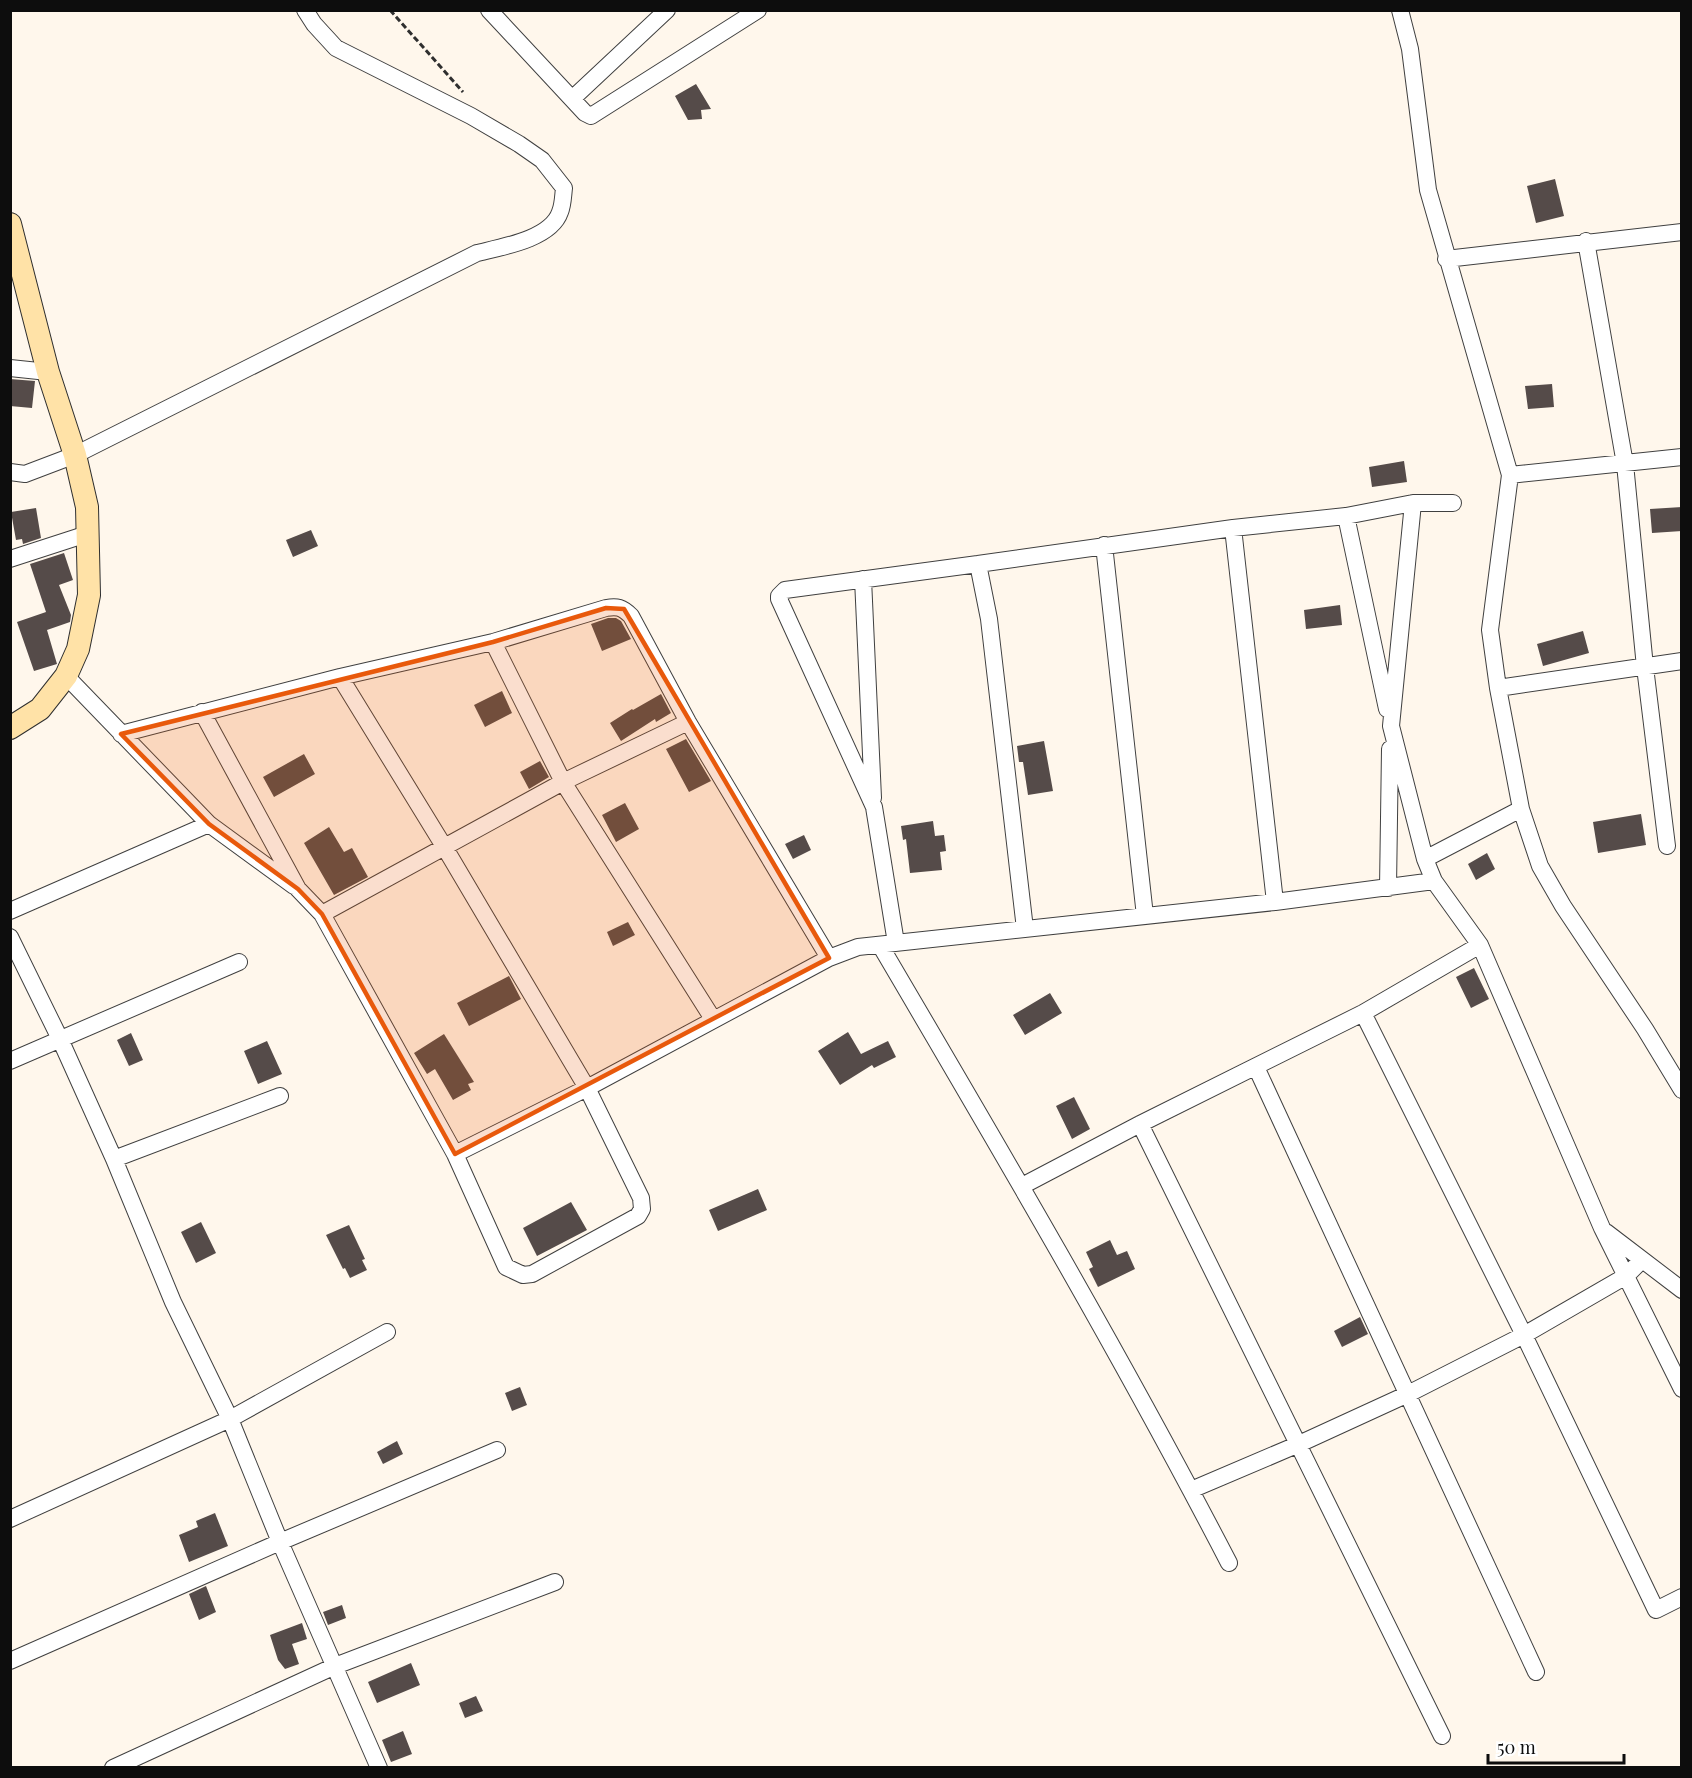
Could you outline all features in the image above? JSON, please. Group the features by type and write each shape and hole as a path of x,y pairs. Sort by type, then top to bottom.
{"street":[{"path":"10,472 25,474 75,455 477,253 520,242 549,228 560,213 564,188 542,160 471,116 336,48 314,24 305,10"},
{"path":"489,10 587,115 591,116 758,10"},
{"path":"572,99 667,10"},
{"path":"1400,10 1410,49 1428,190 1510,475 1490,630 1498,688 1521,809 1540,866 1563,906 1645,1029 1682,1090"},
{"path":"10,224 48,372 75,455 87,507 88,595 78,649 66,676 40,710 10,728"},
{"path":"1446,259 1682,232"},
{"path":"1586,242 1625,464 1645,667 1667,846"},
{"path":"10,368 48,372"},
{"path":"1510,475 1682,457"},
{"path":"1388,888 1391,726 1413,503"},
{"path":"874,807 779,600 779,596 785,590 1104,545 1346,516 1413,503 1453,503"},
{"path":"1346,516 1391,726 1425,859 1434,881 1480,945 1602,1228 1682,1389"},
{"path":"1233,528 1275,902"},
{"path":"10,559 87,534"},
{"path":"1104,545 1145,916"},
{"path":"978,564 989,619 1025,929"},
{"path":"863,579 874,807 888,944 1191,1490 1229,1563"},
{"path":"121,734 340,677 493,642 617,606 631,616 688,722 829,958"},
{"path":"493,642 563,782 713,1019"},
{"path":"1498,688 1682,661"},
{"path":"66,676 209,824 298,889 322,914 455,1154 506,1267 523,1275 532,1274 638,1216 642,1209 641,1198 587,1088 445,848 340,677"},
{"path":"202,712 298,889"},
{"path":"322,914 563,782 688,722"},
{"path":"1425,859 1521,809"},
{"path":"10,911 209,824"},
{"path":"455,1154 587,1088 829,958 858,947 1275,902 1434,881"},
{"path":"10,937 114,1159 173,1302 230,1419 280,1542 379,1767"},
{"path":"1022,1186 1140,1124 1363,1013 1480,945"},
{"path":"10,1061 239,962"},
{"path":"1363,1013 1524,1335 1656,1610 1682,1598"},
{"path":"1256,1067 1536,1672"},
{"path":"114,1159 280,1096"},
{"path":"1140,1124 1442,1736"},
{"path":"1602,1228 1682,1290"},
{"path":"1191,1490 1408,1394 1524,1335 1626,1276 1642,1260"},
{"path":"10,1519 230,1419 387,1332"},
{"path":"10,1661 280,1542 497,1450"},
{"path":"113,1767 335,1666 555,1582"}],"path":[{"path":"390,10 466,95"}],"highlighted area":[{"path":"606,608 624,609 829,958 455,1154 322,914 298,889 209,824 121,734 493,642"}],"building":[{"path":"696,84 711,109 701,110 702,119 688,120 675,96"},
{"path":"1555,179 1564,216 1536,223 1527,186"},
{"path":"10,379 35,381 32,408 10,406"},
{"path":"1552,384 1554,407 1528,409 1525,386"},
{"path":"1404,461 1407,482 1372,487 1369,467"},
{"path":"1682,507 1682,531 1652,533 1650,509"},
{"path":"36,508 41,538 23,544 22,539 16,540 11,512"},
{"path":"311,530 318,546 293,557 286,540"},
{"path":"64,553 73,580 59,585 71,615 70,622 47,630 57,664 34,671 17,622 46,612 30,564"},
{"path":"1340,605 1342,625 1306,629 1304,610"},
{"path":"608,618 621,621 631,639 602,651 591,624"},
{"path":"1583,631 1589,653 1543,666 1537,644"},
{"path":"502,691 512,713 485,727 474,705"},
{"path":"661,694 671,713 656,722 655,719 621,741 610,723"},
{"path":"686,739 711,781 689,792 666,749"},
{"path":"1044,741 1053,791 1028,795 1023,762 1019,762 1017,746"},
{"path":"304,754 315,774 274,797 263,777"},
{"path":"540,761 549,777 529,789 520,772"},
{"path":"625,803 639,829 616,842 602,815"},
{"path":"1641,814 1646,845 1598,853 1593,822"},
{"path":"933,821 935,836 944,835 946,851 940,852 942,870 910,873 906,839 903,840 901,826"},
{"path":"329,827 344,852 352,848 368,877 334,895 304,843"},
{"path":"804,835 811,850 793,859 785,844"},
{"path":"1487,853 1495,869 1476,880 1468,864"},
{"path":"628,922 635,935 613,946 607,932"},
{"path":"1474,968 1489,999 1471,1008 1456,977"},
{"path":"509,976 521,999 469,1026 457,1003"},
{"path":"1050,993 1062,1013 1025,1035 1013,1015"},
{"path":"848,1032 861,1054 888,1041 896,1057 874,1068 872,1065 840,1085 818,1051"},
{"path":"131,1033 143,1060 129,1066 117,1040"},
{"path":"444,1034 474,1082 468,1084 471,1090 453,1100 435,1069 427,1074 414,1053"},
{"path":"267,1041 282,1074 258,1084 244,1051"},
{"path":"1074,1097 1090,1129 1072,1139 1056,1106"},
{"path":"758,1189 767,1210 718,1231 709,1210"},
{"path":"571,1202 587,1230 537,1256 523,1228"},
{"path":"201,1222 216,1253 196,1263 181,1232"},
{"path":"349,1225 365,1259 362,1260 367,1270 350,1278 326,1235"},
{"path":"1110,1240 1117,1255 1127,1251 1135,1269 1098,1287 1089,1269 1093,1267 1086,1252"},
{"path":"1360,1317 1368,1334 1342,1347 1334,1331"},
{"path":"520,1387 527,1405 512,1411 505,1393"},
{"path":"397,1441 403,1454 383,1464 377,1452"},
{"path":"215,1513 228,1546 189,1562 179,1535 198,1527 196,1521"},
{"path":"206,1586 216,1612 199,1620 189,1594"},
{"path":"342,1605 346,1618 328,1625 323,1612"},
{"path":"302,1623 307,1639 292,1644 299,1664 285,1669 278,1660 270,1635"},
{"path":"411,1663 420,1685 377,1703 368,1682"},
{"path":"476,1696 483,1711 465,1718 459,1703"},
{"path":"403,1731 412,1754 391,1762 382,1740"}]}
